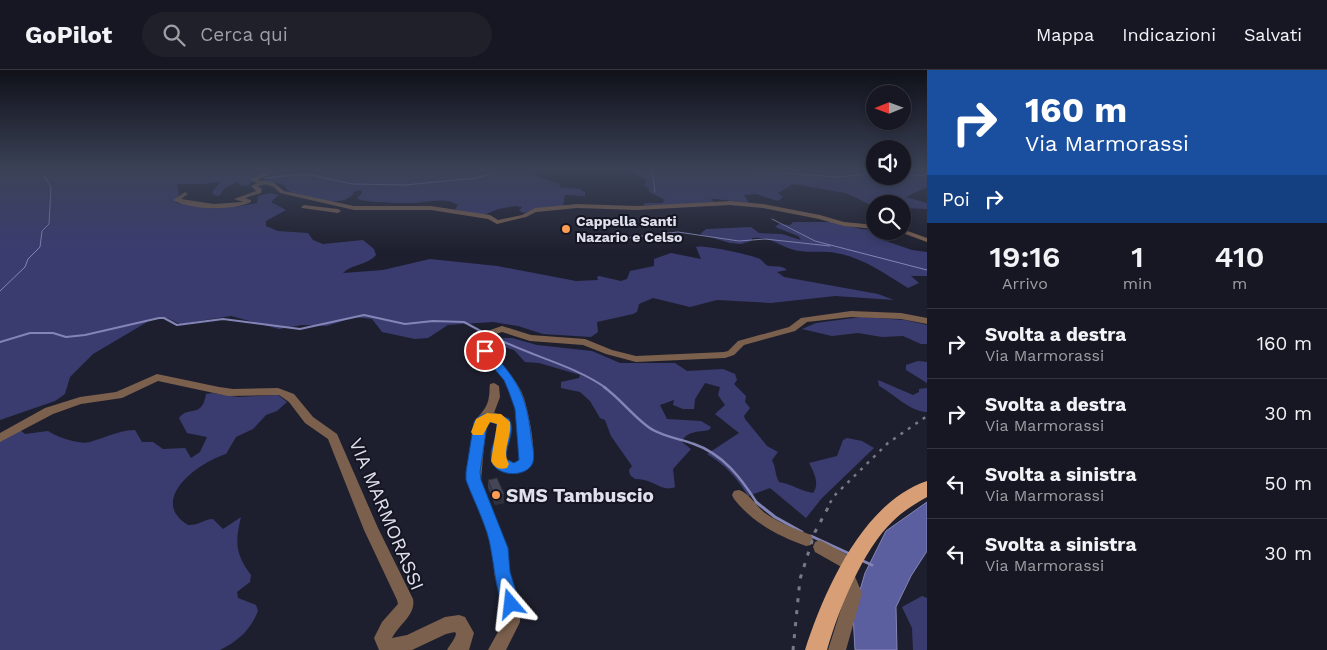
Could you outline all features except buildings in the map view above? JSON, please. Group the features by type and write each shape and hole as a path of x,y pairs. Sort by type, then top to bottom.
{"main road":[{"path":"816,650 849,570 884,517 927,488"}],"street":[{"path":"179,198 176,200 206,204 237,205 250,202 236,199 239,198"},
{"path":"303,198 354,208 447,210 490,218 496,222 520,217 535,210 577,206 637,208 730,203"},
{"path":"720,201 763,206 820,217 844,224 866,226"},
{"path":"304,207 336,211 348,209 332,204"},
{"path":"911,234 927,240"},
{"path":"487,417 501,419 505,426 498,452 499,461 508,467 520,467 526,462 522,409 509,378 485,351 485,344 493,332 502,329 530,338 585,342 608,352 636,359 711,356 731,353 741,343 792,329 804,320 851,314 901,316 927,321"},
{"name":"VIA MARMORASSI","path":"0,438 49,411 80,401 118,395 156,377 192,387 211,388 226,392 282,392 297,403 310,421 322,427 333,437 371,530 405,599 406,606 388,628 383,638 386,646 390,648 406,644 445,626 459,623 466,633 462,645 456,650"},
{"path":"494,386 495,397 487,417 483,419 478,427 474,480 500,548 502,572 511,604 512,622 497,650"},
{"path":"738,495 753,513 765,522 806,540"},
{"path":"820,547 849,570 854,593 837,650"}],"shaded area":[{"path":"0,198 176,198 176,203 235,207 257,203 258,198 275,198 271,202 286,210 266,221 266,226 278,231 308,233 313,240 323,244 363,240 374,249 376,255 373,258 343,273 383,270 430,259 497,266 576,281 598,280 597,277 599,276 621,281 627,279 630,271 654,266 654,259 671,253 701,259 696,247 700,246 755,257 768,265 785,268 787,270 777,272 784,277 878,294 894,300 835,296 771,303 717,300 690,307 653,298 639,304 637,312 633,314 597,322 598,332 591,337 543,334 518,326 493,322 448,325 428,338 415,339 382,332 372,319 354,317 327,326 302,325 279,329 231,316 180,324 167,318 154,318 93,354 70,377 65,394 55,401 0,420"},
{"path":"313,198 348,198 335,201"},
{"path":"357,198 564,198 563,206 536,209 524,213 519,211 522,207 515,206 498,209 484,215 455,209 458,205 447,201 398,203 360,200"},
{"path":"661,198 746,198 749,203 711,199 714,202 643,205 645,203 662,203 665,200"},
{"path":"769,198 782,198 778,201"},
{"path":"857,198 866,198 866,203"},
{"path":"911,198 927,203 927,209 911,208"},
{"path":"793,222 832,222 866,229 866,240 883,240 912,250 927,252 927,276 911,276 919,283 908,288 874,267 846,255 796,250 763,238 752,238 751,241 741,244 730,243 700,234 706,229 751,227 759,233 782,234 801,240 798,236 775,227 779,224 790,225"},
{"path":"861,317 905,320 927,325 927,344 921,344 903,336 882,337 858,333 832,336 802,329 816,323"},
{"path":"503,338 512,338 537,345 592,351 620,363 675,363 687,371 723,369 735,374 737,380 734,384 746,396 745,402 750,408 744,416 745,419 767,446 778,452 772,460 779,482 809,492 813,493 816,482 809,463 837,456 843,440 847,438 862,441 874,448 822,498 806,518 770,488 748,496 731,472 707,454 739,433 715,414 725,405 718,395 720,387 705,383 695,399 694,409 683,409 673,405 674,400 660,405 667,419 701,421 711,427 709,430 689,434 684,438 682,442 691,449 673,469 675,487 661,487 641,479 635,479 630,475 629,470 632,466 611,436 605,420 600,418 590,401 580,392 561,388 561,382 579,378 580,375 539,363 525,362 514,350 494,344"},
{"path":"918,361 927,362 927,383 906,370 906,365"},
{"path":"878,380 913,395 919,392 919,389 927,388 927,412 914,409 902,402 879,386"},
{"path":"212,393 238,397 278,395 287,402 277,411 266,415 253,429 236,437 226,454 215,458 191,473 175,494 173,504 177,515 188,525 213,519 223,529 241,517 237,541 239,554 251,575 250,582 237,592 238,598 256,605 258,611 247,630 238,639 220,650 0,650 0,441 20,430 25,434 48,431 68,440 85,443 117,433 135,430 142,442 153,442 163,449 185,448 191,458 200,452 207,437 187,433 179,418 183,414 202,406 206,394"},
{"path":"922,596 927,598 927,650 913,650 912,628 902,607"}],"water":[{"path":"927,502 927,551 911,576 896,607 897,650 855,650 853,614 865,573 886,531"}],"waterway":[{"path":"0,291 25,267 28,259 40,247 42,231 49,224 50,198"},
{"path":"772,219 815,241 927,270"},
{"path":"616,239 678,232 739,241 765,239 830,246"},
{"path":"0,342 30,333 53,333 66,337 85,335 159,318 164,318 177,325 223,319 300,329 364,315 405,324 433,321 464,322 488,335"},
{"path":"492,336 565,366 606,388"},
{"path":"604,387 653,430 704,448 722,460 738,476 757,503"},
{"path":"757,503 775,517 802,532"},
{"path":"811,536 850,554"},
{"path":"863,561 872,565"}],"railway":[{"path":"830,503 834,496 888,443 927,416"},
{"path":"793,650 800,579 815,532 831,502"}],"slow traffic":[{"path":"478,432 480,422 487,417 497,417 504,422 505,432 498,452 499,461 502,464"}],"place":[{"name":"Cappella Santi Nazario e Celso","path":"566,229"},
{"name":"SMS Tambuscio","path":"496,495"}],"route":[{"path":"485,351 490,359 509,378 522,409 526,462 520,467 514,468 502,465 499,461 498,452 505,432 505,426 501,419 491,416 483,419 478,427 473,472 477,492 491,521 500,548 502,572 511,604"}]}
